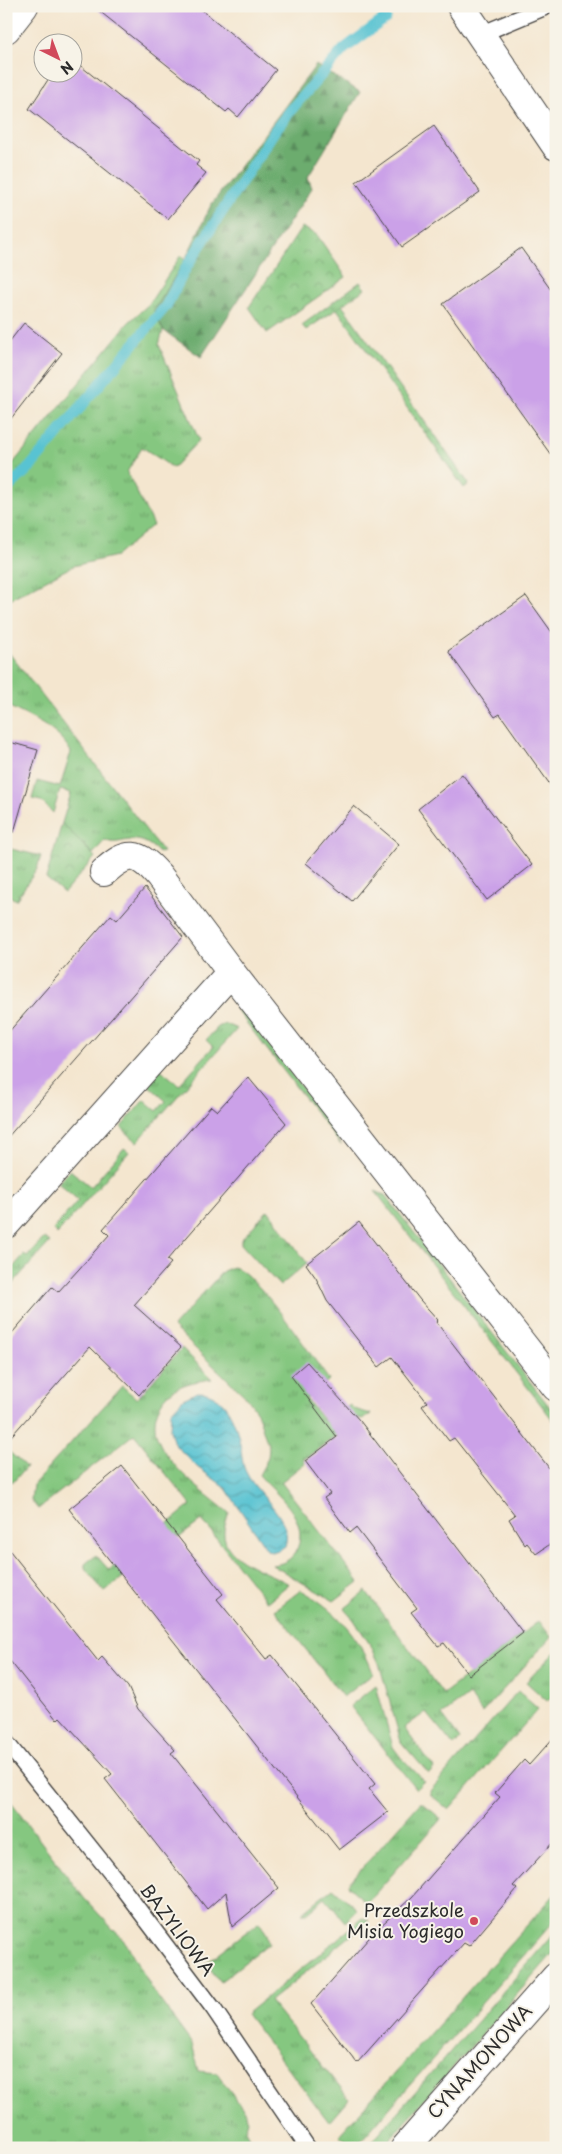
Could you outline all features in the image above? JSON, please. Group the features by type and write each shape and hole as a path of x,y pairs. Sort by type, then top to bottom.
{"street":[{"path":"6,29 24,6"},
{"path":"461,6 556,146"},
{"path":"104,872 122,857 136,856 148,863 556,1387"},
{"path":"6,1224 231,972"},
{"name":"CYNAMONOWA","path":"405,2148 556,1977"}],"lane":[{"path":"479,35 548,6"},
{"name":"BAZYLIOWA","path":"6,1742 114,1877 213,2008 308,2148"}],"green space":[{"path":"316,65 360,92 308,177 312,188 201,357 163,330 154,311 185,260 211,205"},
{"path":"302,227 317,235 346,277 267,333 249,307"},
{"path":"181,255 185,260 154,311 163,330 159,345 199,440 173,468 142,447 127,472 153,525 116,556 73,566 6,601 6,472 128,323 149,304"},
{"path":"360,282 365,289 342,305 469,484 464,488 337,309 306,330 302,325"},
{"path":"6,649 163,852 159,853 143,841 111,842 105,840 93,854 62,823 71,793 60,790 53,813 41,801 32,799 37,781 60,787 71,752 59,736 51,730 6,705"},
{"path":"62,823 95,857 64,893 46,878"},
{"path":"11,849 41,856 37,869 16,900 6,894 6,851 10,852"},
{"path":"235,1008 247,1016 335,1130 341,1145"},
{"path":"225,1024 237,1029 137,1142 121,1127 144,1100 157,1111 166,1101 146,1083 159,1068 179,1085 213,1047 206,1040 218,1027"},
{"path":"124,1148 129,1152 57,1234 53,1230 78,1200 58,1183 70,1170 91,1187"},
{"path":"375,1191 385,1195 389,1200 556,1415 556,1424"},
{"path":"268,1210 307,1263 280,1286 241,1244 241,1240"},
{"path":"44,1238 50,1242 6,1291 6,1275 24,1255 27,1257"},
{"path":"233,1267 243,1272 269,1298 329,1380 306,1399 325,1422 350,1405 354,1409 371,1414 362,1419 360,1418 303,1460 305,1463 281,1482 359,1582 334,1601 272,1565 287,1561 293,1556 300,1538 299,1528 290,1508 259,1475 268,1458 269,1448 257,1412 247,1398 173,1327 223,1271"},
{"path":"182,1348 212,1379 197,1381 172,1391 162,1402 155,1418 156,1434 163,1450 174,1465 229,1513 224,1533 228,1548 243,1561 289,1584 267,1602 202,1520 180,1537 177,1535 104,1592 85,1568 85,1564 96,1555 109,1570 191,1505 134,1434 38,1509 31,1500 33,1485 122,1386 137,1399"},
{"path":"6,1449 26,1467 15,1480 6,1484"},
{"path":"301,1590 325,1606 345,1625 368,1660 373,1673 343,1697 275,1610"},
{"path":"366,1591 443,1694 539,1621 551,1637 482,1713 469,1695 442,1715 460,1739 454,1746 426,1712 404,1728 434,1768 429,1774 401,1742 379,1663 371,1646 354,1620 344,1609"},
{"path":"556,1651 556,1693 547,1701 526,1682"},
{"path":"376,1685 393,1747 424,1781 416,1789 350,1706"},
{"path":"518,1691 538,1709 449,1810 431,1795 430,1791"},
{"path":"6,1796 84,1898 126,1943 154,1992 192,2044 199,2071 217,2073 244,2110 248,2120 245,2130 255,2148 6,2148"},
{"path":"420,1803 423,1803 441,1819 367,1903 348,1884"},
{"path":"333,1888 357,1909 345,1922 325,1898 307,1913 302,1913"},
{"path":"556,1893 556,1919 358,2144 351,2144 339,2135"},
{"path":"363,1918 369,1921 270,2001 349,2099 329,2122 246,2014"},
{"path":"259,1922 267,1934 269,1943 220,1982 206,1963"},
{"path":"556,1931 556,1950 383,2147 366,2148"}],"water":[{"path":"198,1392 207,1393 215,1397 228,1409 236,1426 245,1471 274,1508 284,1526 285,1546 279,1550 271,1552 267,1550 225,1487 197,1467 174,1444 170,1430 171,1412 183,1399"}],"building":[{"path":"93,6 197,6 276,70 238,117 229,109 226,112"},
{"path":"82,67 199,161 196,165 206,173 168,219 29,109 47,82 82,82"},
{"path":"434,126 480,192 402,247 356,182"},
{"path":"521,248 556,297 556,462 443,304"},
{"path":"24,323 62,353 6,425 6,346"},
{"path":"526,596 556,638 556,793 500,714 495,717 448,651"},
{"path":"6,741 38,750 14,832 6,831"},
{"path":"462,774 532,865 487,900 418,809"},
{"path":"354,806 399,844 352,901 306,863"},
{"path":"145,888 183,937 6,1139 6,1035 111,915 117,920"},
{"path":"248,1077 286,1123 167,1260 171,1263 134,1305 181,1347 139,1395 90,1347 6,1442 6,1340 52,1287 58,1292 109,1235 103,1229 211,1106 217,1111"},
{"path":"359,1222 438,1320 436,1322 556,1477 556,1540 536,1554 527,1543 525,1545 509,1519 515,1515 454,1438 449,1441 422,1406 427,1402 392,1357 379,1367 327,1301 316,1278 306,1264"},
{"path":"307,1362 360,1421 523,1633 469,1675 444,1643 438,1646 411,1612 417,1608 356,1528 350,1533 324,1498 330,1494 305,1461 337,1437 291,1376"},
{"path":"122,1466 223,1594 217,1599 266,1659 272,1655 375,1784 369,1789 388,1812 339,1850 69,1509"},
{"path":"6,1546 98,1661 102,1657 128,1687 138,1709 175,1750 171,1753 279,1888 232,1927 226,1892 207,1909 105,1779 112,1774 60,1717 57,1720 6,1656"},
{"path":"556,1735 556,1839 513,1886 517,1889 469,1946 464,1943 357,2063 311,2004 376,1930 412,1897 500,1797 495,1793 524,1760 529,1765"}],"waterway":[{"path":"6,490 30,467 166,306 187,266 275,130 295,105 344,49 386,18"}],"place":[{"name":"Przedszkole Misia Yogiego","path":"474,1921"}]}
